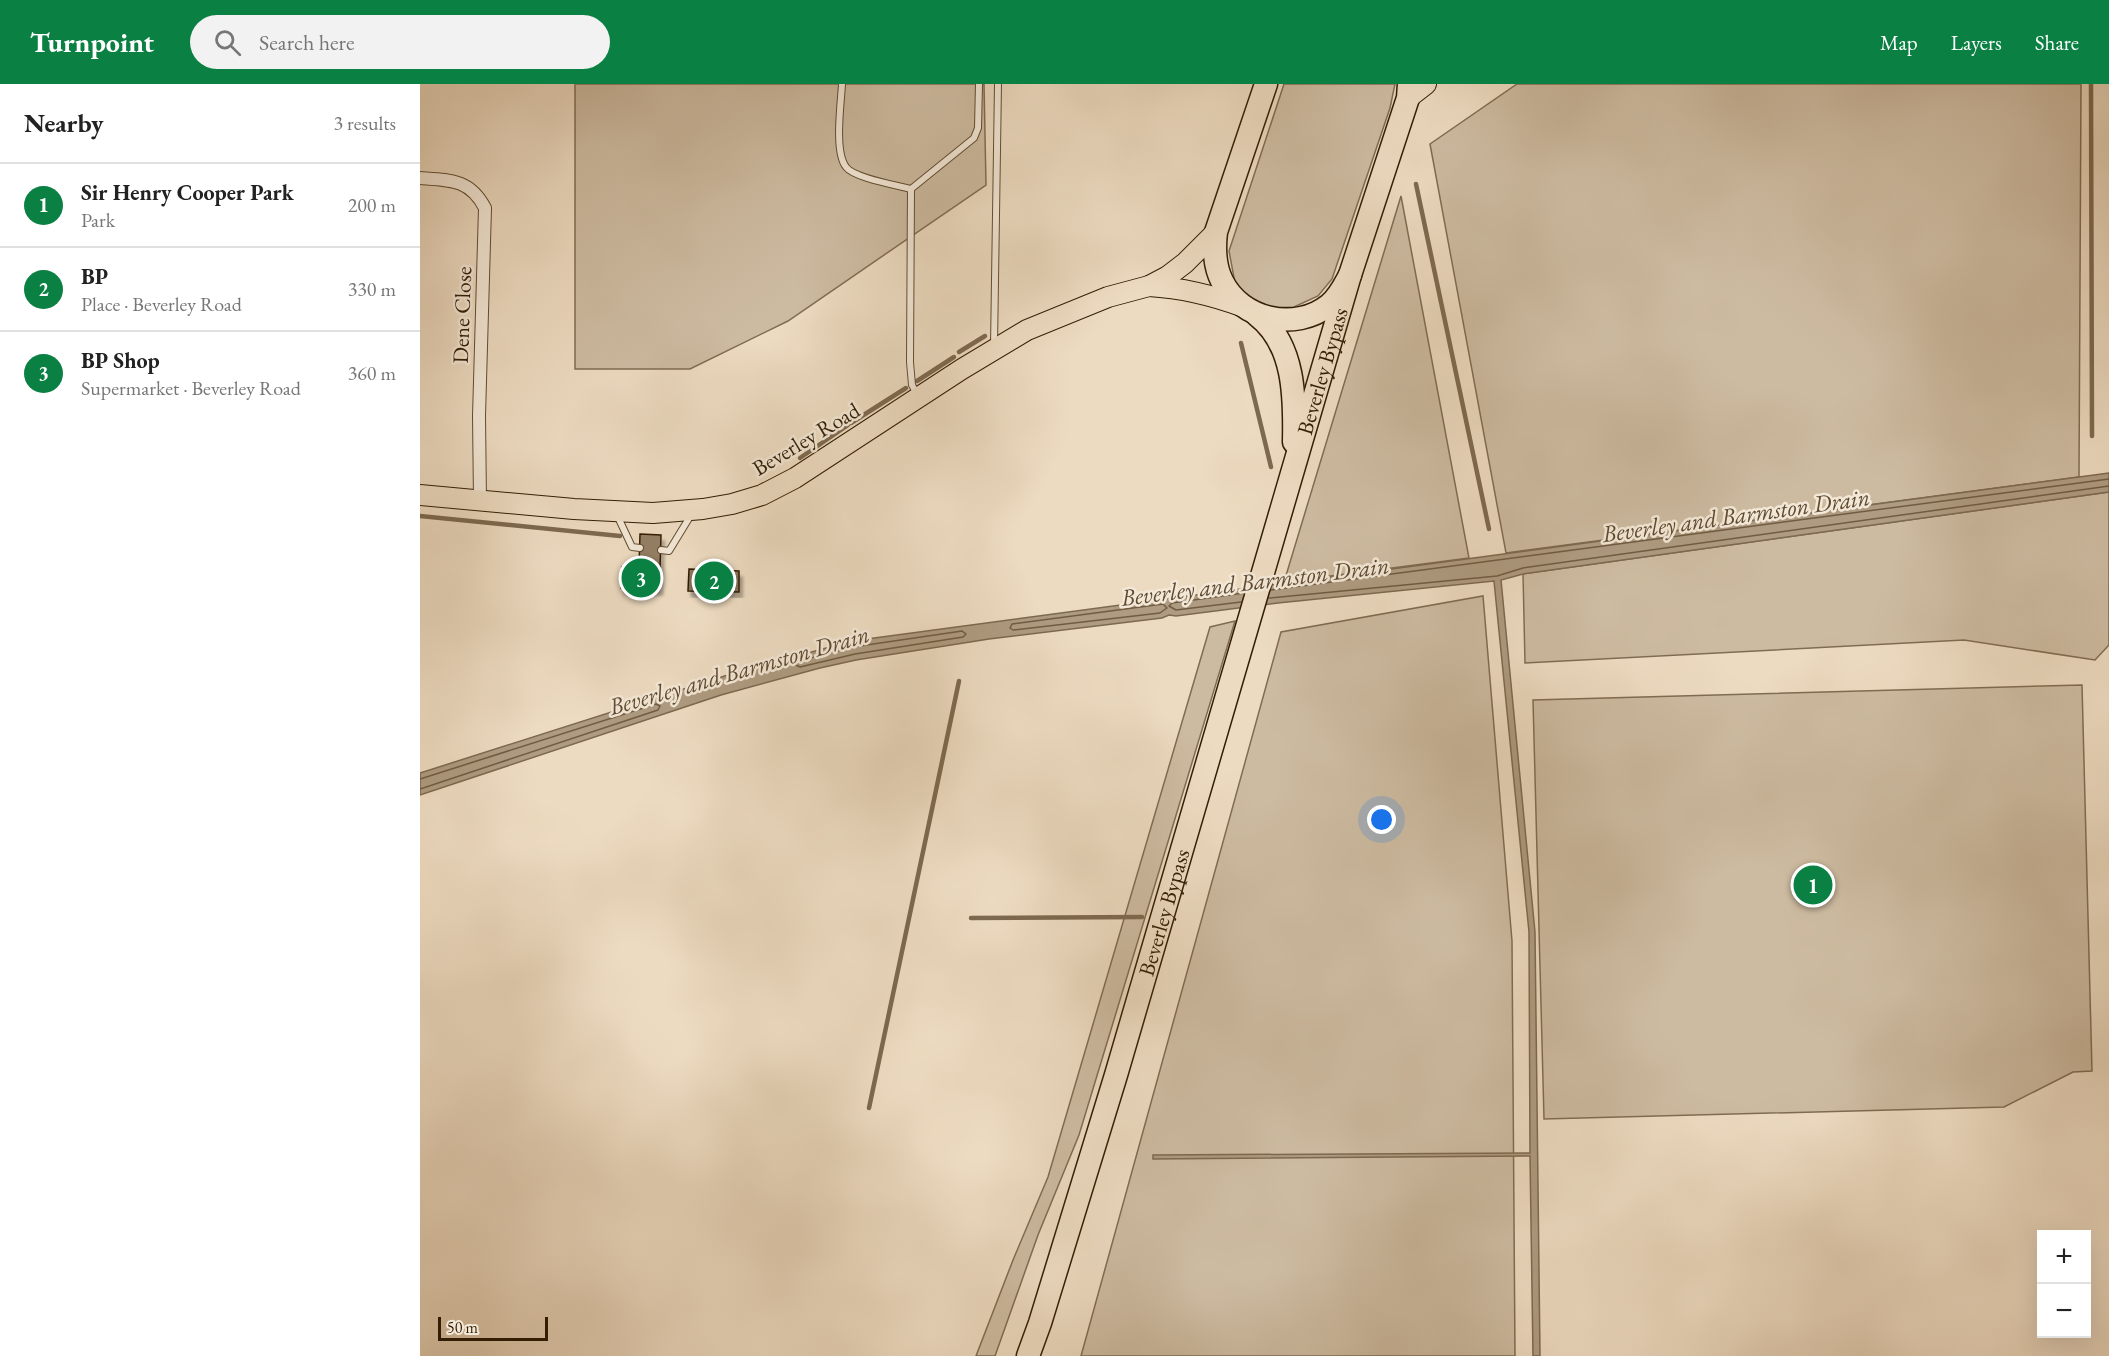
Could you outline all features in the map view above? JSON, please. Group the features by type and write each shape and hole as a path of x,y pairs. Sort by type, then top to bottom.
{"highway":[{"name":"Beverley Bypass","path":"1266,84 1216,232 1214,249 1216,266 1231,296 1270,325 1279,337 1287,357 1293,400 1293,468"},
{"path":"1251,311 1275,320 1294,320 1312,315 1328,305 1342,291 1350,275 1408,91"},
{"name":"Beverley Bypass","path":"1028,1356 1116,1075 1350,275"}],"main road":[{"path":"1408,91 1426,84"},
{"name":"Beverley Road","path":"1149,286 1185,263 1216,232"},
{"name":"Beverley Road","path":"420,495 615,512 653,513 732,504 795,478 919,396 1027,330 1073,310 1108,297 1149,286 1197,291 1251,311"}],"street":[{"name":"Dene Close","path":"420,178 446,179 467,185 479,195 485,208 479,416 480,501"}],"lane":[{"path":"842,84 840,147 846,168 855,173 911,189"},
{"path":"911,189 974,138 978,128 979,84"},
{"path":"994,350 998,84"},
{"path":"911,189 910,362 912,385 919,396"},
{"path":"661,550 669,551 694,510"},
{"path":"615,512 632,547 640,548"}],"shaded area":[{"path":"575,84 984,84 986,185 788,321 690,369 575,369"},
{"path":"1284,84 1395,84 1390,108 1332,279 1318,296 1294,307 1272,308 1250,299 1235,283 1229,251"},
{"path":"1517,84 2081,84 2079,477 1506,553 1430,144"},
{"path":"1401,196 1469,558 1284,582"},
{"path":"2109,492 2109,645 2095,660 1964,640 1525,663 1523,574"},
{"path":"1483,596 1512,941 1515,1356 1081,1356 1281,632"},
{"path":"1235,621 1079,1135 1038,1235 995,1356 976,1356 1048,1177 1210,627"},
{"path":"2082,685 2092,1071 2073,1072 2004,1107 1544,1119 1533,700"}],"water":[{"path":"2109,473 2109,492 1523,574 1501,580 1535,932 1540,1356 1533,1356 1530,1156 1153,1159 1153,1155 1530,1153 1529,932 1494,581 1169,615 1162,618 989,639 856,660 721,695 420,795 420,773 734,673 852,641"}],"building":[{"path":"640,534 661,535 660,568 639,567"},
{"path":"622,567 660,568 659,589 621,588"},
{"path":"689,569 739,571 739,592 688,591"}],"waterway":[{"path":"2091,84 2092,436"},
{"path":"1416,184 1489,529"},
{"path":"959,352 985,336"},
{"path":"1241,343 1271,467"},
{"path":"917,381 954,357"},
{"path":"851,423 906,388"},
{"path":"800,458 848,425"},
{"path":"420,516 620,536"},
{"path":"869,1108 959,681"},
{"path":"971,918 1142,917"}],"place":[{"name":"BP Shop","path":"641,578"},
{"name":"BP","path":"714,581"},
{"name":"Sir Henry Cooper Park","path":"1813,885"}],"water label":[{"name":"Beverley and Barmston Drain","path":"1736,515"},
{"name":"Beverley and Barmston Drain","path":"1255,581"},
{"name":"Beverley and Barmston Drain","path":"739,670"}]}
